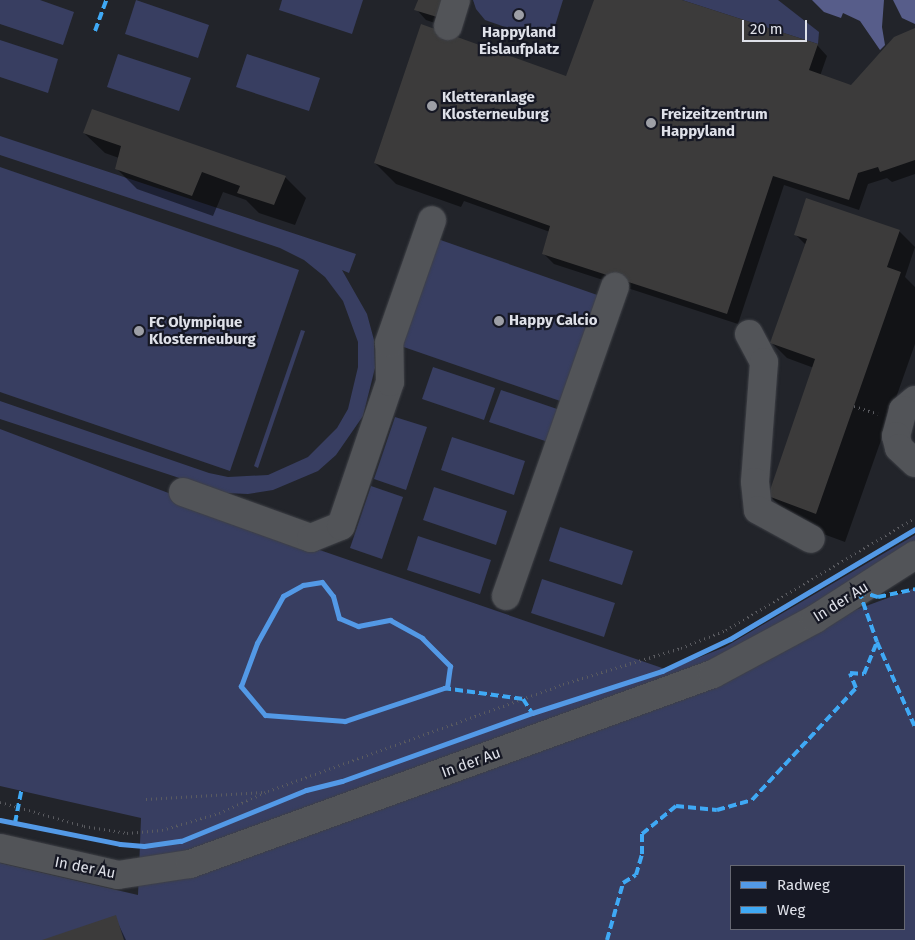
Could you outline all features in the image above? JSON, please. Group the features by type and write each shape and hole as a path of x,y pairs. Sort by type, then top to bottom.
{"street":[{"path":"448,26 456,0"},
{"path":"183,492 311,538 341,526 390,382 389,344 432,220"},
{"path":"506,596 615,288"},
{"path":"749,334 764,362 755,482 758,510 811,539"},
{"path":"915,400 903,410 896,436 899,448 915,463"},
{"name":"In der Au","path":"0,848 118,876 190,864 713,674 815,619 915,555"}],"path":[{"path":"0,802 84,826 127,833 162,830 219,813 268,791 563,684 681,648 726,630 915,518"},
{"path":"146,798 268,791"}],"shaded area":[{"path":"0,0 40,0 74,12 63,45 0,24"},
{"path":"136,0 209,25 198,58 125,34"},
{"path":"282,0 363,0 352,34 279,10"},
{"name":"Happyland Eislaufplatz","path":"473,0 563,0 554,29 546,36 534,37 485,20 476,9"},
{"path":"682,0 778,0 819,32 818,44"},
{"path":"812,0 884,0 882,27 885,45 880,50 860,21 843,13 841,18 824,12"},
{"path":"893,0 915,0 915,24 902,18"},
{"path":"0,40 58,59 48,93 0,77"},
{"path":"118,54 191,78 179,111 107,87"},
{"path":"247,54 320,78 309,111 236,87"},
{"path":"0,136 356,254 349,273 342,270 367,314 374,340 375,368 363,416 336,455 318,471 273,490 248,494 225,493 0,419 0,401 209,473 228,477 268,475 308,457 337,428 348,409 358,367 358,342 343,301 325,277 304,260 280,248 0,155"},
{"name":"FC Olympique Klosterneuburg","path":"0,167 299,270 230,471 0,392"},
{"name":"Happy Calcio","path":"432,237 603,297 566,403 395,344"},
{"path":"301,330 305,331 258,468 254,466"},
{"path":"433,367 495,388 484,420 422,399"},
{"path":"501,390 563,411 551,443 489,422"},
{"path":"395,417 427,427 406,490 374,479"},
{"path":"0,429 308,546 668,670 725,647 915,535 915,542 740,648 692,670 915,588 915,940 0,940 0,863 138,895 141,818 0,786"},
{"path":"452,437 525,461 514,495 441,470"},
{"path":"371,486 403,497 382,559 350,548"},
{"path":"434,487 507,511 496,545 423,520"},
{"path":"560,527 633,551 622,585 549,561"},
{"path":"418,536 491,560 480,594 407,570"},
{"path":"542,579 615,603 604,637 531,613"}],"building":[{"path":"418,0 443,0 437,17 414,10"},
{"name":"Freizeitzentrum Happyland","path":"594,0 682,0 818,44 809,70 851,85 894,37 915,28 915,160 880,172 878,167 858,173 849,200 773,176 727,314 542,254 550,226 374,163 421,24 566,76"},
{"path":"92,109 286,176 274,205 237,193 240,186 202,172 192,196 115,169 121,146 83,133"},
{"path":"806,198 900,230 887,267 901,272 816,514 768,496 815,359 770,343 807,239 794,235"},
{"path":"116,915 124,940 42,940"}],"marked path":[{"path":"95,31 106,0"},
{"path":"859,591 878,597 915,589"},
{"path":"859,591 877,642 915,727"},
{"path":"607,940 623,883 636,875 642,854 642,834 676,806 717,810 752,800 856,688 850,673 864,674 877,642"},
{"path":"443,688 523,699 532,713"},
{"path":"15,823 21,791"}],"cycle path":[{"path":"0,820 120,844 144,846 181,841 306,790 342,781 532,713 662,671 730,639 915,529"},
{"path":"322,582 333,596 339,618 358,626 390,620 422,638 450,666 447,687 345,721 265,715 241,686 257,643 283,596 303,585 322,582"}],"place":[{"name":"Happyland Eislaufplatz","path":"519,15"},
{"name":"Kletteranlage Klosterneuburg","path":"432,106"},
{"name":"Freizeitzentrum Happyland","path":"651,123"},
{"name":"Happy Calcio","path":"499,321"},
{"name":"FC Olympique Klosterneuburg","path":"139,331"}]}
